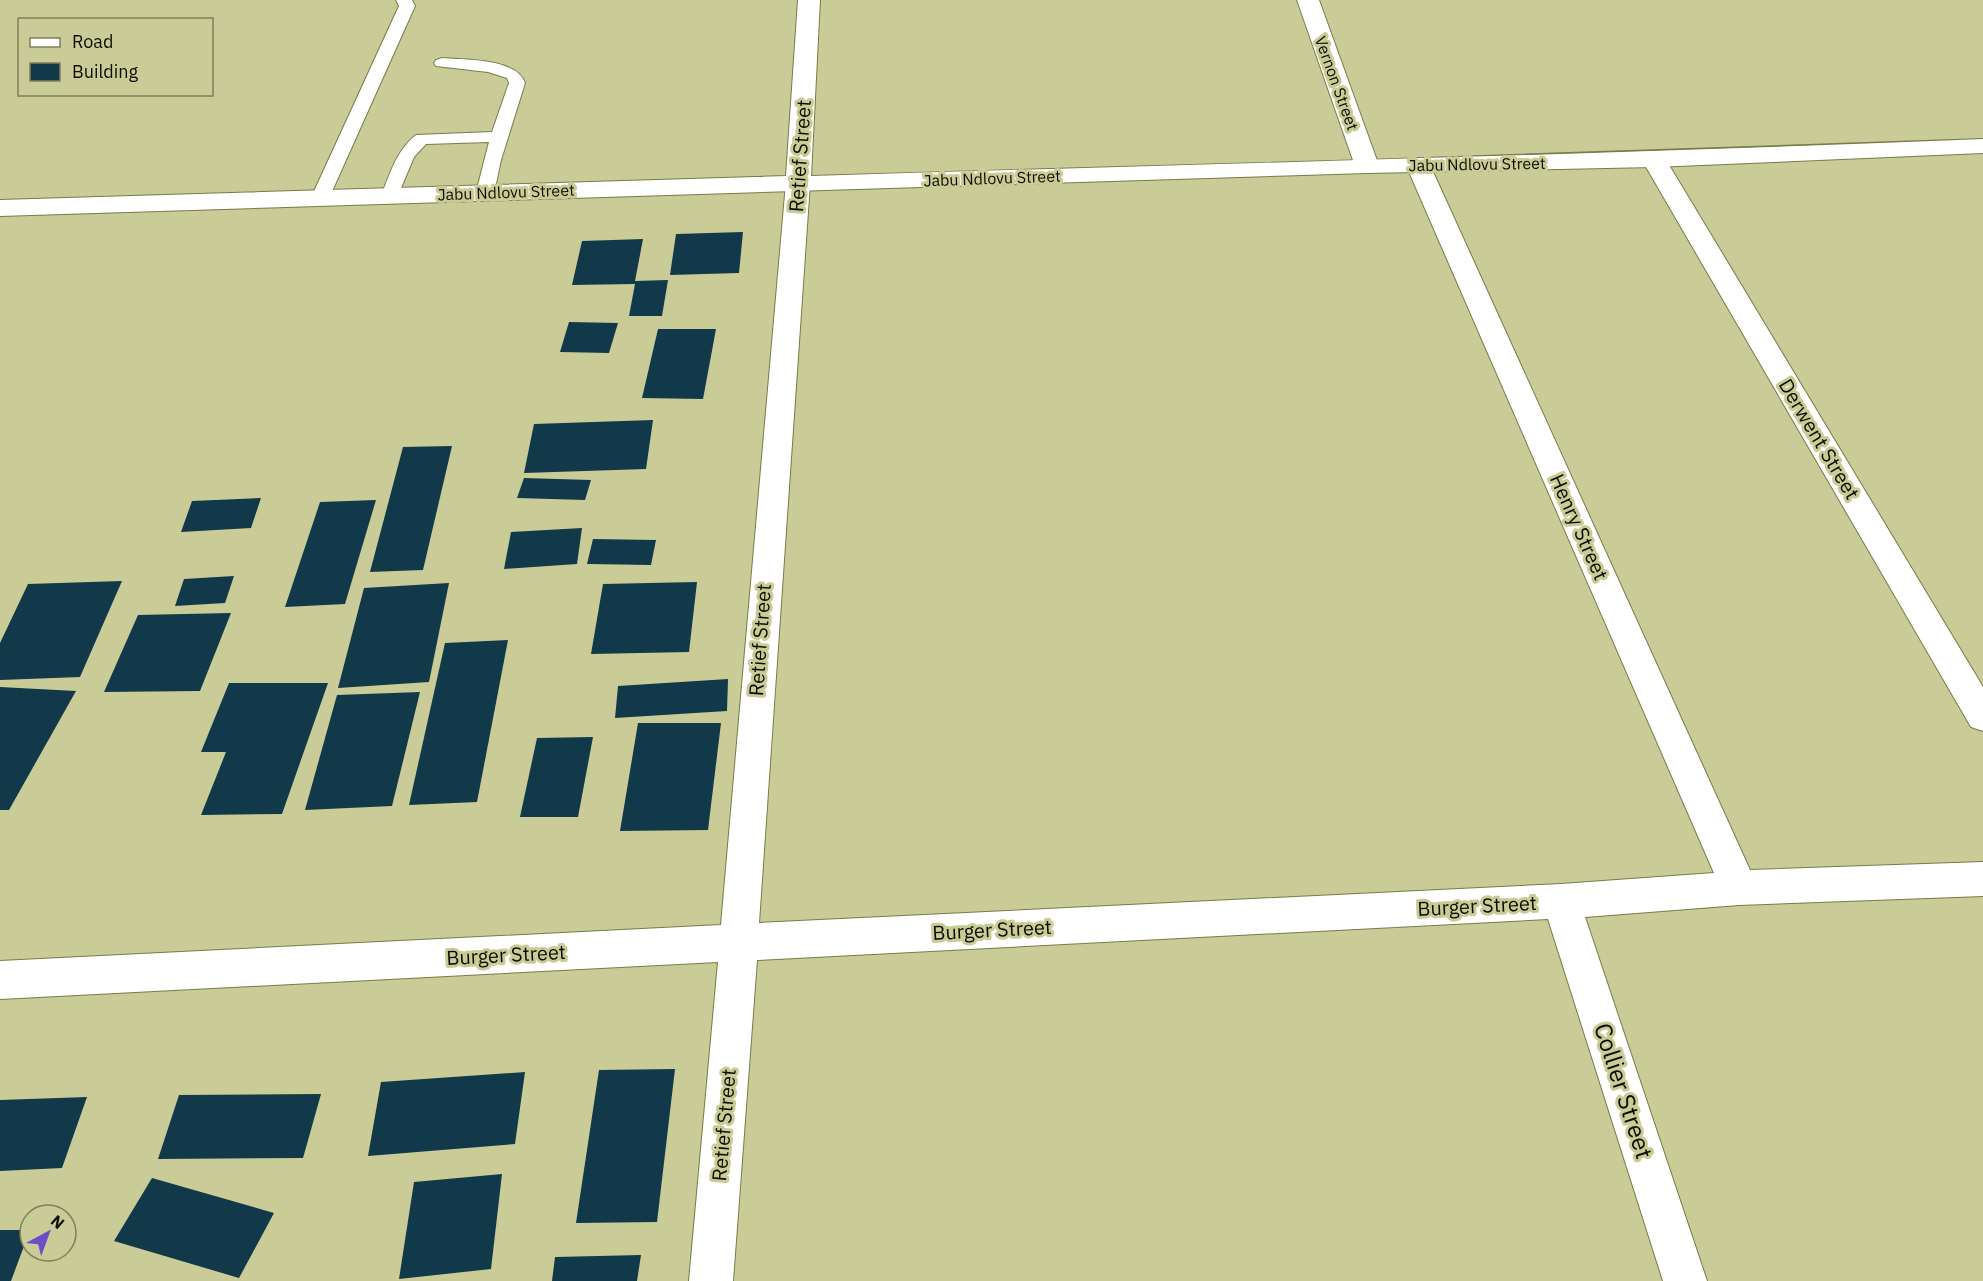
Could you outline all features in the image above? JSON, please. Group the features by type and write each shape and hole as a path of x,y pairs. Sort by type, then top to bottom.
{"street":[{"name":"Retief Street","path":"711,1281 739,943 758,664 798,183 809,0"},
{"name":"Vernon Street","path":"1308,0 1367,166"},
{"name":"Jabu Ndlovu Street","path":"0,208 1367,166 1654,160 1983,146"},
{"name":"Derwent Street","path":"1654,160 1983,717"},
{"name":"Henry Street","path":"1418,165 1739,888"},
{"name":"Burger Street","path":"0,980 1561,902 1739,888 1983,879"},
{"name":"Collier Street","path":"1561,902 1684,1281"}],"lane":[{"path":"320,198 407,6 404,0"},
{"path":"442,63 488,66 514,75 517,83 485,193"},
{"path":"390,196 406,156 413,145 422,139 500,137"}],"building":[{"path":"743,232 739,273 670,275 676,234"},
{"path":"643,239 635,281 668,280 662,316 629,316 635,284 572,285 582,241"},
{"path":"569,322 618,323 609,353 560,352"},
{"path":"658,329 716,329 703,399 642,398"},
{"path":"653,420 646,469 524,473 534,424"},
{"path":"452,446 423,570 370,572 403,447"},
{"path":"524,478 591,480 585,500 517,498"},
{"path":"261,498 251,528 181,532 192,501"},
{"path":"376,500 345,604 285,607 320,502"},
{"path":"582,528 577,564 504,569 511,532"},
{"path":"593,539 656,540 651,565 587,564"},
{"path":"234,576 225,603 175,606 184,579"},
{"path":"122,581 80,677 0,680 0,643 28,584"},
{"path":"697,582 689,652 591,654 603,584"},
{"path":"449,583 429,682 338,688 364,588"},
{"path":"231,613 200,691 104,692 138,615"},
{"path":"508,640 477,802 409,805 445,643"},
{"path":"728,679 727,711 615,718 618,686"},
{"path":"229,683 328,683 282,814 201,815 226,752 201,752"},
{"path":"0,687 76,691 9,810 0,810"},
{"path":"420,692 392,806 305,810 337,695"},
{"path":"638,723 721,723 708,830 620,831"},
{"path":"593,737 578,817 520,817 537,738"},
{"path":"675,1069 657,1222 576,1223 599,1070"},
{"path":"525,1072 515,1144 368,1156 381,1082"},
{"path":"321,1094 303,1158 158,1159 179,1095"},
{"path":"87,1097 62,1168 0,1171 0,1100"},
{"path":"502,1174 491,1269 399,1279 414,1182"},
{"path":"152,1178 274,1213 239,1278 114,1241"},
{"path":"0,1230 18,1230 18,1262 11,1281 0,1281"},
{"path":"641,1255 637,1281 552,1281 555,1257"}]}
